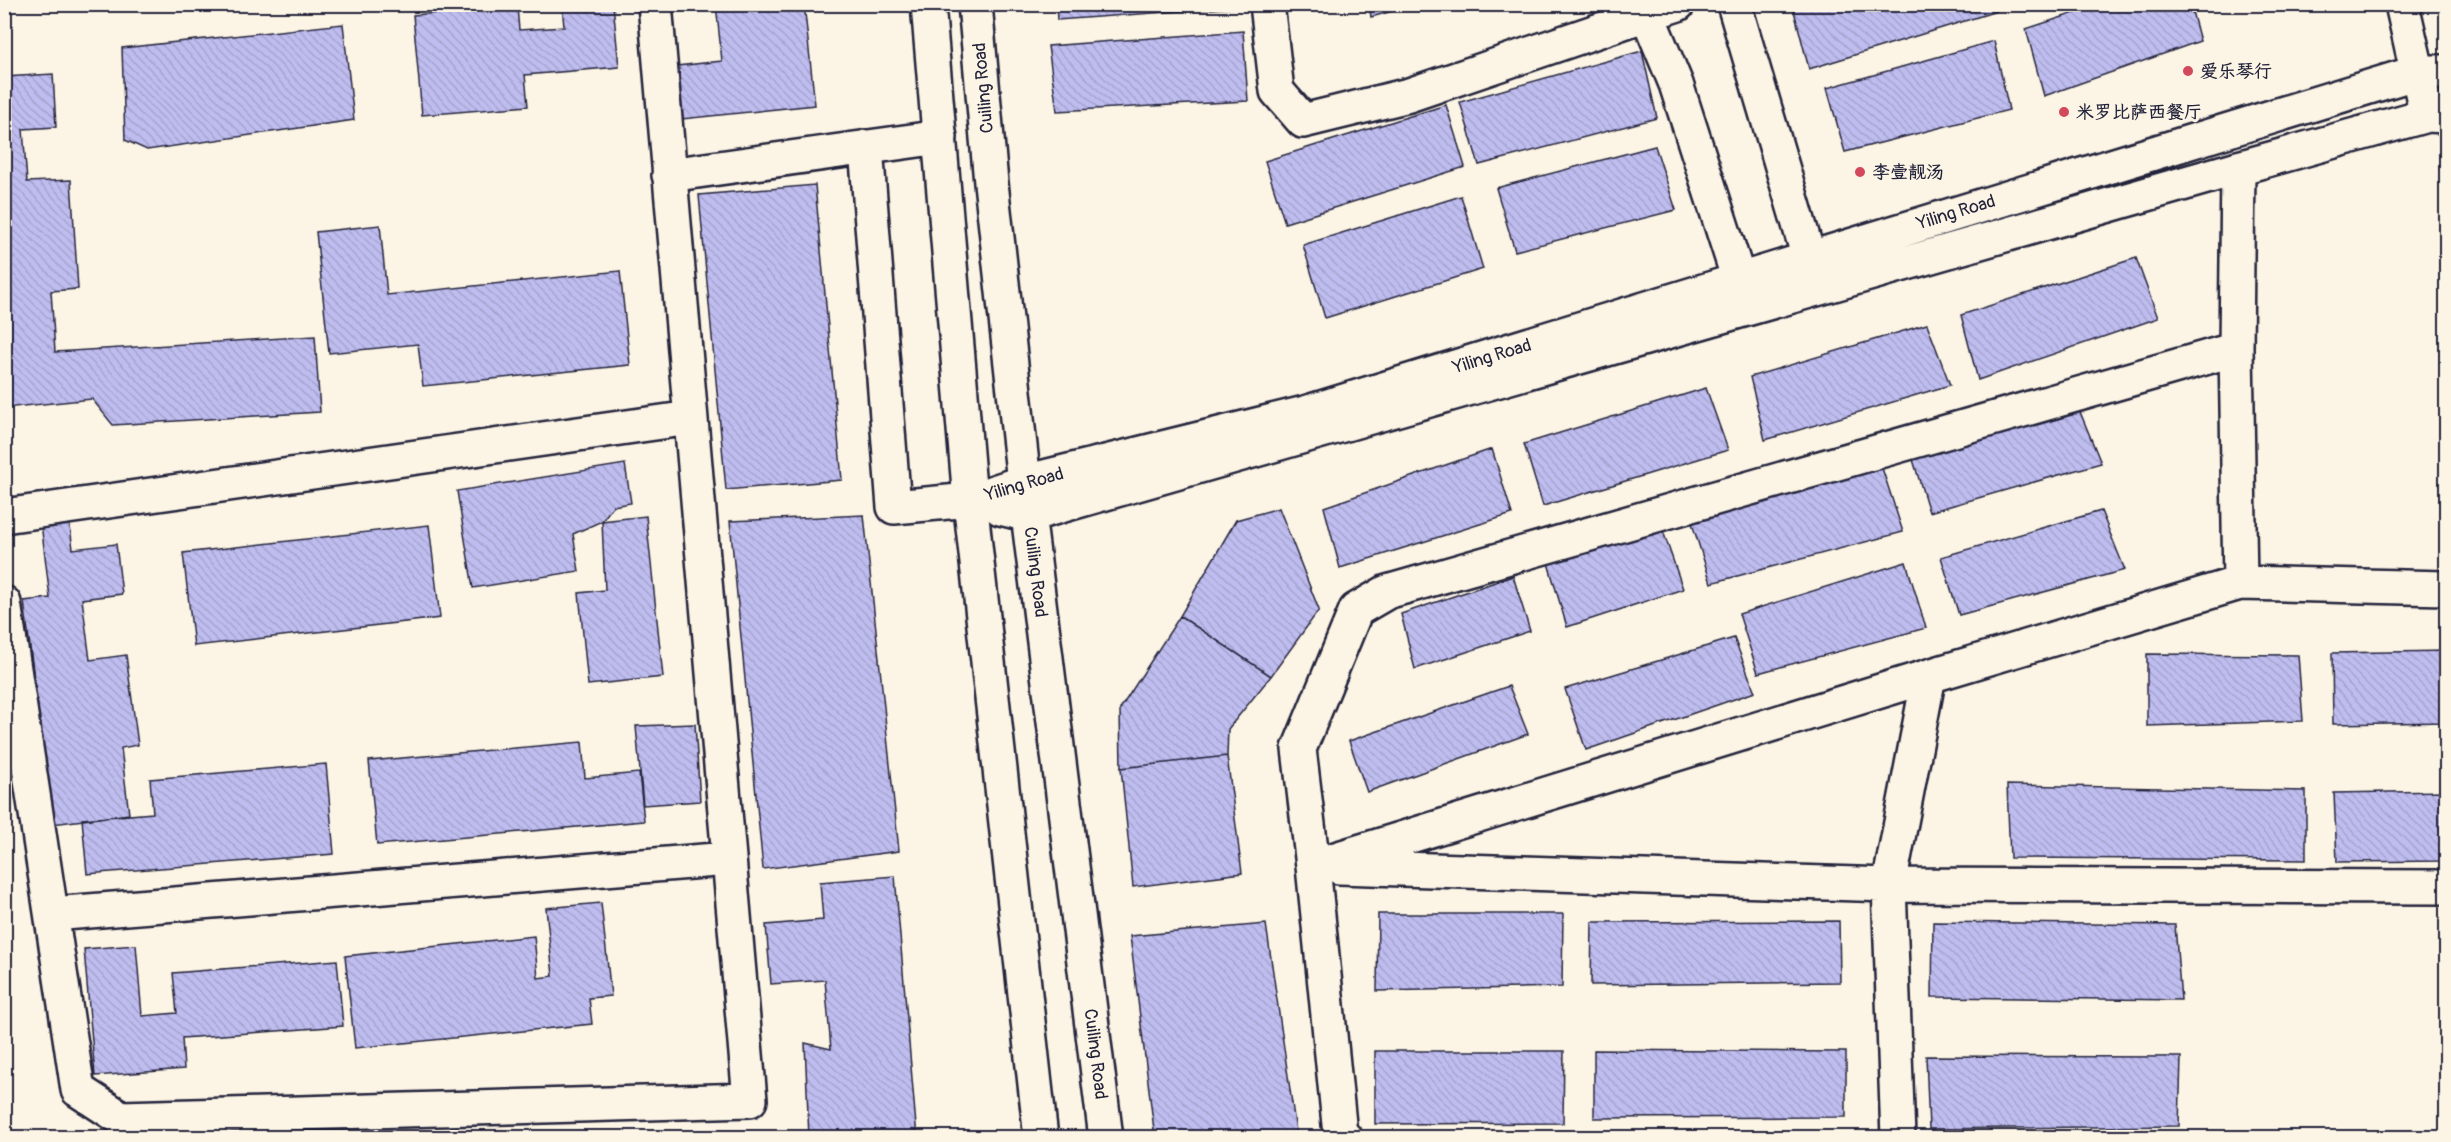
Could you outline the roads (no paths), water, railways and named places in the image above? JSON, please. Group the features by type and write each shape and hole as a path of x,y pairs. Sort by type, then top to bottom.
{"street":[{"path":"4,603 78,1090 121,1118 750,1100 655,4"},
{"path":"928,4 970,500 1041,1137"},
{"name":"Cuiling Road","path":"975,4 991,183 1024,482 1106,1137"},
{"path":"1267,4 1277,91 1303,121 1409,95 1663,9 1676,84 1739,280"},
{"path":"1734,4 1809,258"},
{"path":"2402,4 2432,72 2437,116"},
{"name":"Yiling Road","path":"970,500 1024,482 1305,413 1809,258 2432,72"},
{"name":"Yiling Road","path":"970,500 1029,515 2238,168 2437,116"},
{"path":"669,175 940,137"},
{"path":"866,147 894,507 970,500"},
{"path":"2238,168 2236,349 2240,583"},
{"path":"1345,1137 1340,1134 1299,749 1356,610 1387,591 2236,349"},
{"path":"4,516 690,418"},
{"path":"1313,866 1929,676 2240,583 2446,588"},
{"path":"1898,1137 1889,885 1929,676"},
{"path":"52,914 728,859"},
{"path":"1313,866 1889,885 2446,887"}],"place":[{"name":"爱乐琴行","path":"2188,71"},
{"name":"米罗比萨西餐厅","path":"2064,112"},
{"name":"李壹靓汤","path":"1860,172"}]}
